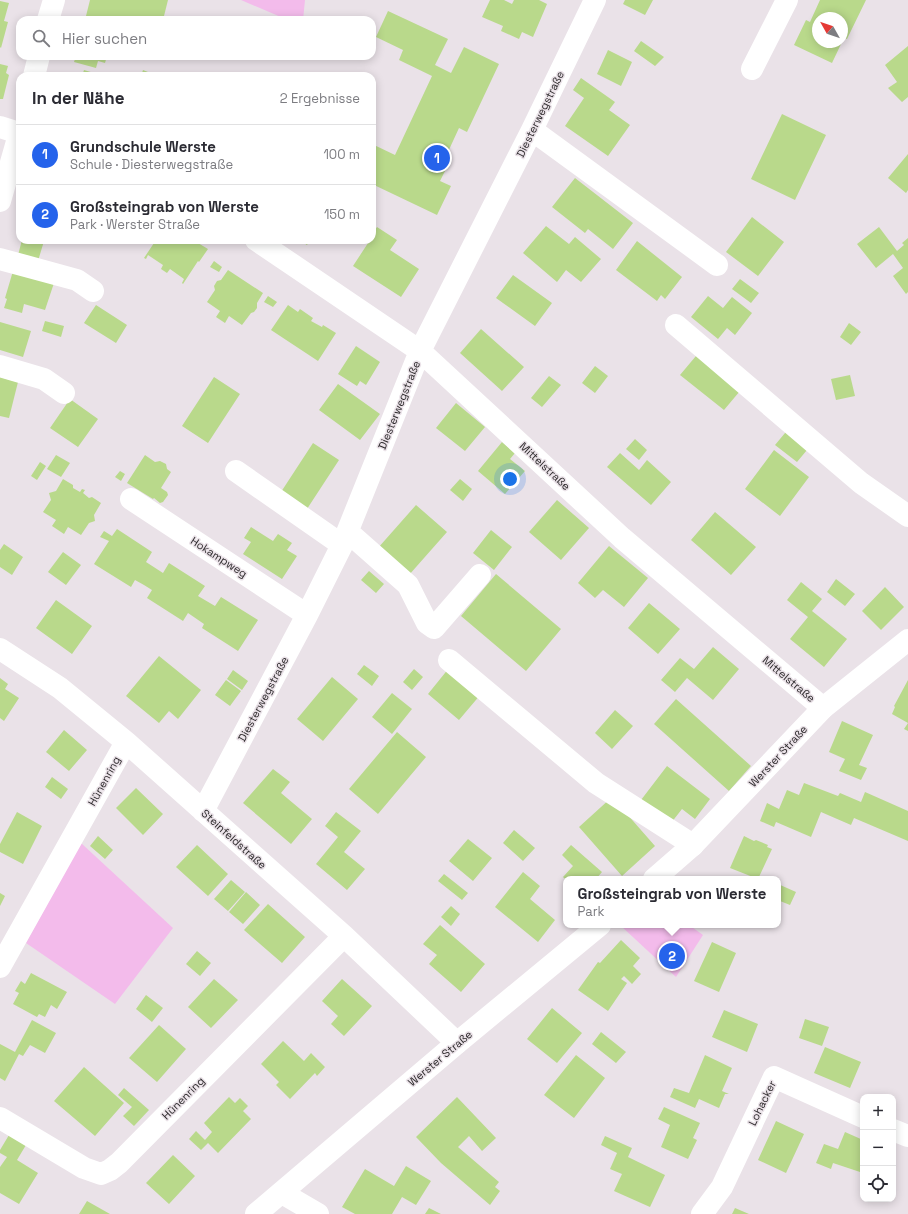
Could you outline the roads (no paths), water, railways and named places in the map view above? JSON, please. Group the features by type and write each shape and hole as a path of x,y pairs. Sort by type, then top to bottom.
{"street":[{"path":"49,16 54,0"},
{"name":"Diesterwegstraße","path":"203,811 307,615 345,538 420,351 596,0"},
{"path":"752,69 787,0"},
{"path":"35,72 38,60"},
{"path":"0,201 13,130"},
{"path":"532,130 717,265"},
{"name":"Mittelstraße","path":"262,244 420,351 622,538 823,708"},
{"path":"0,259 77,280 93,291"},
{"path":"676,324 861,484 908,516"},
{"path":"0,366 44,379 64,393"},
{"path":"236,471 345,538 408,585 427,623 434,628 480,575"},
{"name":"Hokampweg","path":"131,499 307,615"},
{"name":"Werster Straße","path":"657,876 693,845 823,708 908,640"},
{"name":"Steinfeldstraße","path":"0,649 60,688 126,742 344,936 457,1042"},
{"path":"449,660 596,783 693,845"},
{"name":"Hünenring","path":"0,967 126,742"},
{"name":"Werster Straße","path":"256,1214 457,1042 596,928"},
{"name":"Hünenring","path":"0,1118 84,1168 101,1174 110,1170 119,1163 344,936"},
{"name":"Lohacker","path":"702,1214 722,1187 774,1076 860,1116"},
{"path":"896,1131 908,1136"},
{"path":"282,1192 318,1214"}],"place":[{"name":"Grundschule Werste","path":"437,158"},
{"name":"Großsteingrab von Werste","path":"672,956"}]}
